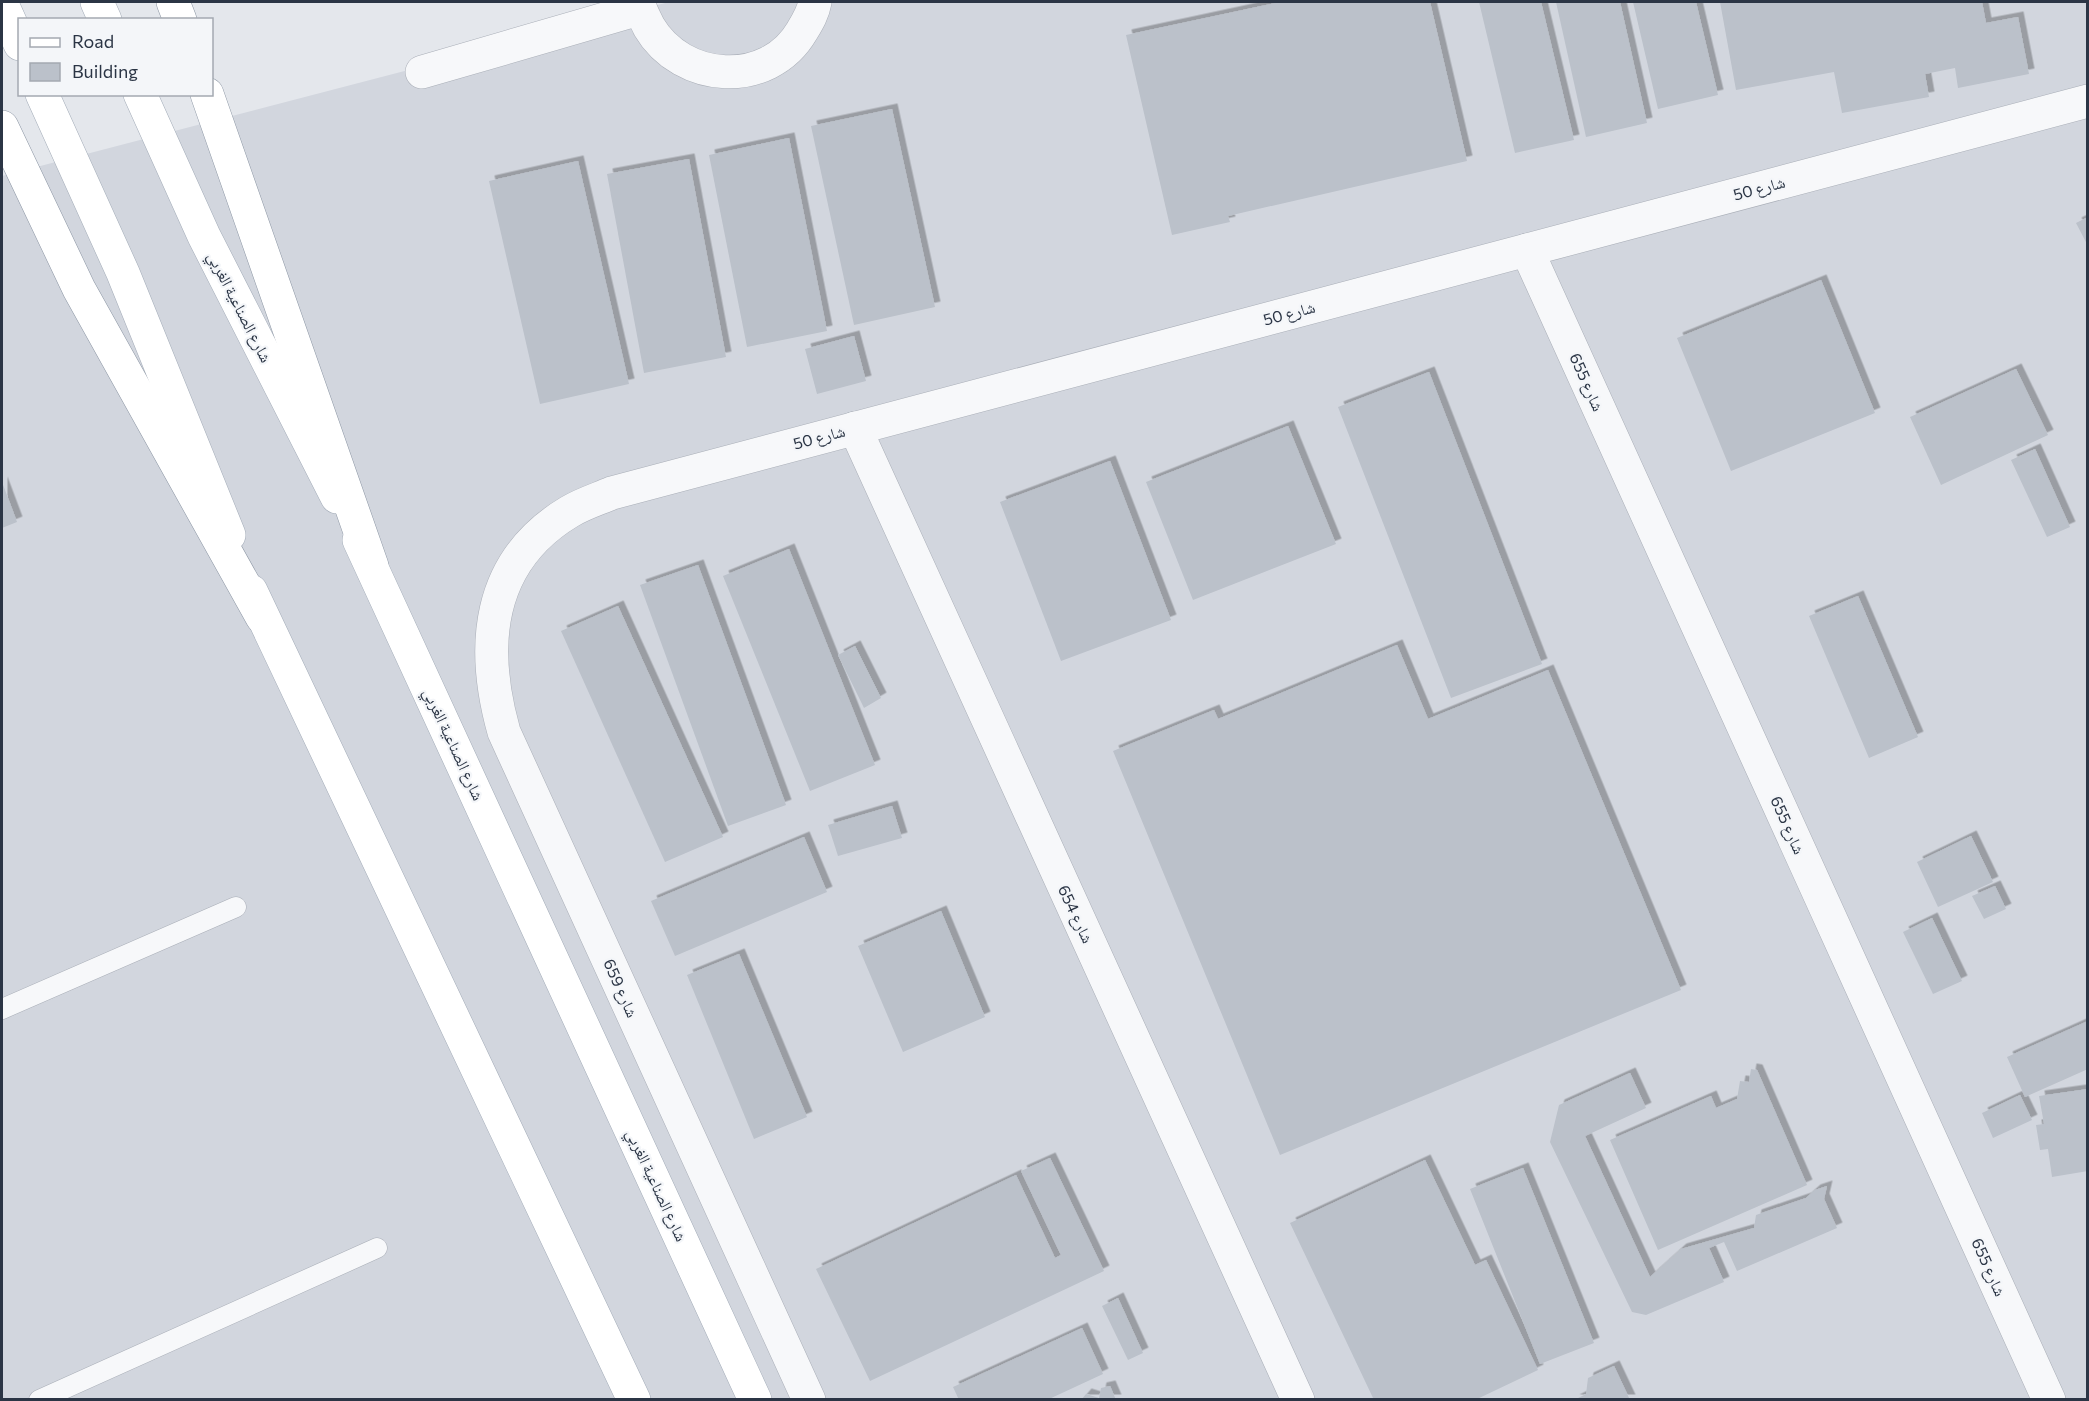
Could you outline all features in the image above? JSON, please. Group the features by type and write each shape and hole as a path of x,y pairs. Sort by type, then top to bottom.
{"main road":[{"path":"97,2 104,18"},
{"path":"173,2 179,18"},
{"path":"2,4 18,40"},
{"path":"43,96 123,273 262,617 634,1400"},
{"name":"شارع الصناعية الغربي","path":"141,96 204,236 372,566 755,1400"},
{"path":"208,96 372,566"},
{"path":"2,127 79,289 262,617"}],"street":[{"path":"422,72 639,5 658,42 688,64 726,73 763,66 794,44 814,11 815,2"},
{"name":"شارع 50","path":"513,566 535,539 569,512 612,493 2088,101"},
{"name":"شارع 655","path":"1527,249 2049,1400"},
{"name":"شارع 654","path":"855,428 1298,1400"},
{"name":"شارع 659","path":"513,566 495,612 490,648 494,695 504,732 809,1400"}],"lane":[{"path":"2,1009 236,907"},
{"path":"39,1400 377,1248"}],"shaded area":[{"path":"669,2 2087,2 2087,1399 2,1400 2,176"}],"building":[{"path":"1280,2 1430,2 1467,161 1228,216 1230,222 1172,235 1126,35"},
{"path":"1479,2 1541,2 1574,140 1515,153"},
{"path":"1556,2 1620,2 1647,123 1586,137"},
{"path":"1633,2 1696,2 1718,95 1658,109"},
{"path":"1720,2 1982,2 1986,23 2018,17 2029,74 1958,88 1955,68 1925,74 1929,97 1842,113 1834,72 1736,90"},
{"path":"892,109 935,307 854,325 811,126"},
{"path":"789,138 827,331 747,347 709,155"},
{"path":"689,159 726,357 644,373 607,174"},
{"path":"578,161 629,384 540,404 489,181"},
{"path":"2088,217 2088,246 2076,223"},
{"path":"1821,280 1875,413 1731,471 1677,338"},
{"path":"854,336 866,381 817,394 805,349"},
{"path":"2016,369 2048,435 1941,485 1910,417"},
{"path":"1429,372 1542,664 1451,698 1338,407"},
{"path":"1288,426 1336,544 1193,600 1146,482"},
{"path":"2035,449 2070,527 2047,537 2011,460"},
{"path":"1110,461 1171,620 1061,661 1000,502"},
{"path":"2,482 17,522 2,528"},
{"path":"789,549 875,765 810,791 723,576"},
{"path":"698,565 786,805 728,826 640,585"},
{"path":"1858,596 1918,737 1869,758 1809,616"},
{"path":"618,606 723,837 665,862 561,631"},
{"path":"1397,645 1428,719 1548,670 1681,990 1280,1155 1113,751 1214,710 1218,719"},
{"path":"855,646 881,698 864,708 838,655"},
{"path":"892,806 902,838 838,856 828,825"},
{"path":"1971,836 1993,882 1938,907 1917,862"},
{"path":"804,837 827,892 675,956 651,901"},
{"path":"1995,886 2006,909 1984,919 1972,896"},
{"path":"941,911 985,1017 903,1052 858,946"},
{"path":"1932,918 1962,981 1933,994 1903,932"},
{"path":"739,954 807,1117 754,1139 687,975"},
{"path":"2088,1021 2088,1069 2025,1097 2007,1057"},
{"path":"1751,1069 1757,1070 1807,1185 1658,1250 1610,1140 1711,1096 1716,1108 1737,1099 1740,1081 1749,1082"},
{"path":"1630,1073 1646,1108 1585,1136 1650,1277 1681,1249 1754,1228 1756,1215 1806,1198 1815,1190 1827,1186 1824,1199 1837,1228 1737,1271 1724,1242 1709,1248 1724,1282 1646,1315 1632,1312 1550,1142 1559,1105"},
{"path":"2088,1089 2088,1171 2052,1177 2048,1149 2040,1150 2036,1125 2044,1124 2039,1096"},
{"path":"2020,1095 2032,1120 1993,1138 1982,1113"},
{"path":"1050,1158 1104,1271 870,1381 816,1269 1016,1175 1055,1258 1061,1255 1021,1171"},
{"path":"1425,1160 1475,1265 1486,1260 1538,1370 1475,1400 1374,1400 1290,1223"},
{"path":"1523,1168 1594,1343 1540,1364 1470,1189"},
{"path":"1118,1298 1143,1353 1128,1360 1102,1306"},
{"path":"1082,1328 1103,1374 1047,1400 959,1400 953,1387"},
{"path":"1614,1366 1630,1400 1574,1400 1586,1394 1588,1378"},
{"path":"1110,1386 1116,1400 1081,1400 1086,1394 1099,1398 1101,1388"}]}
